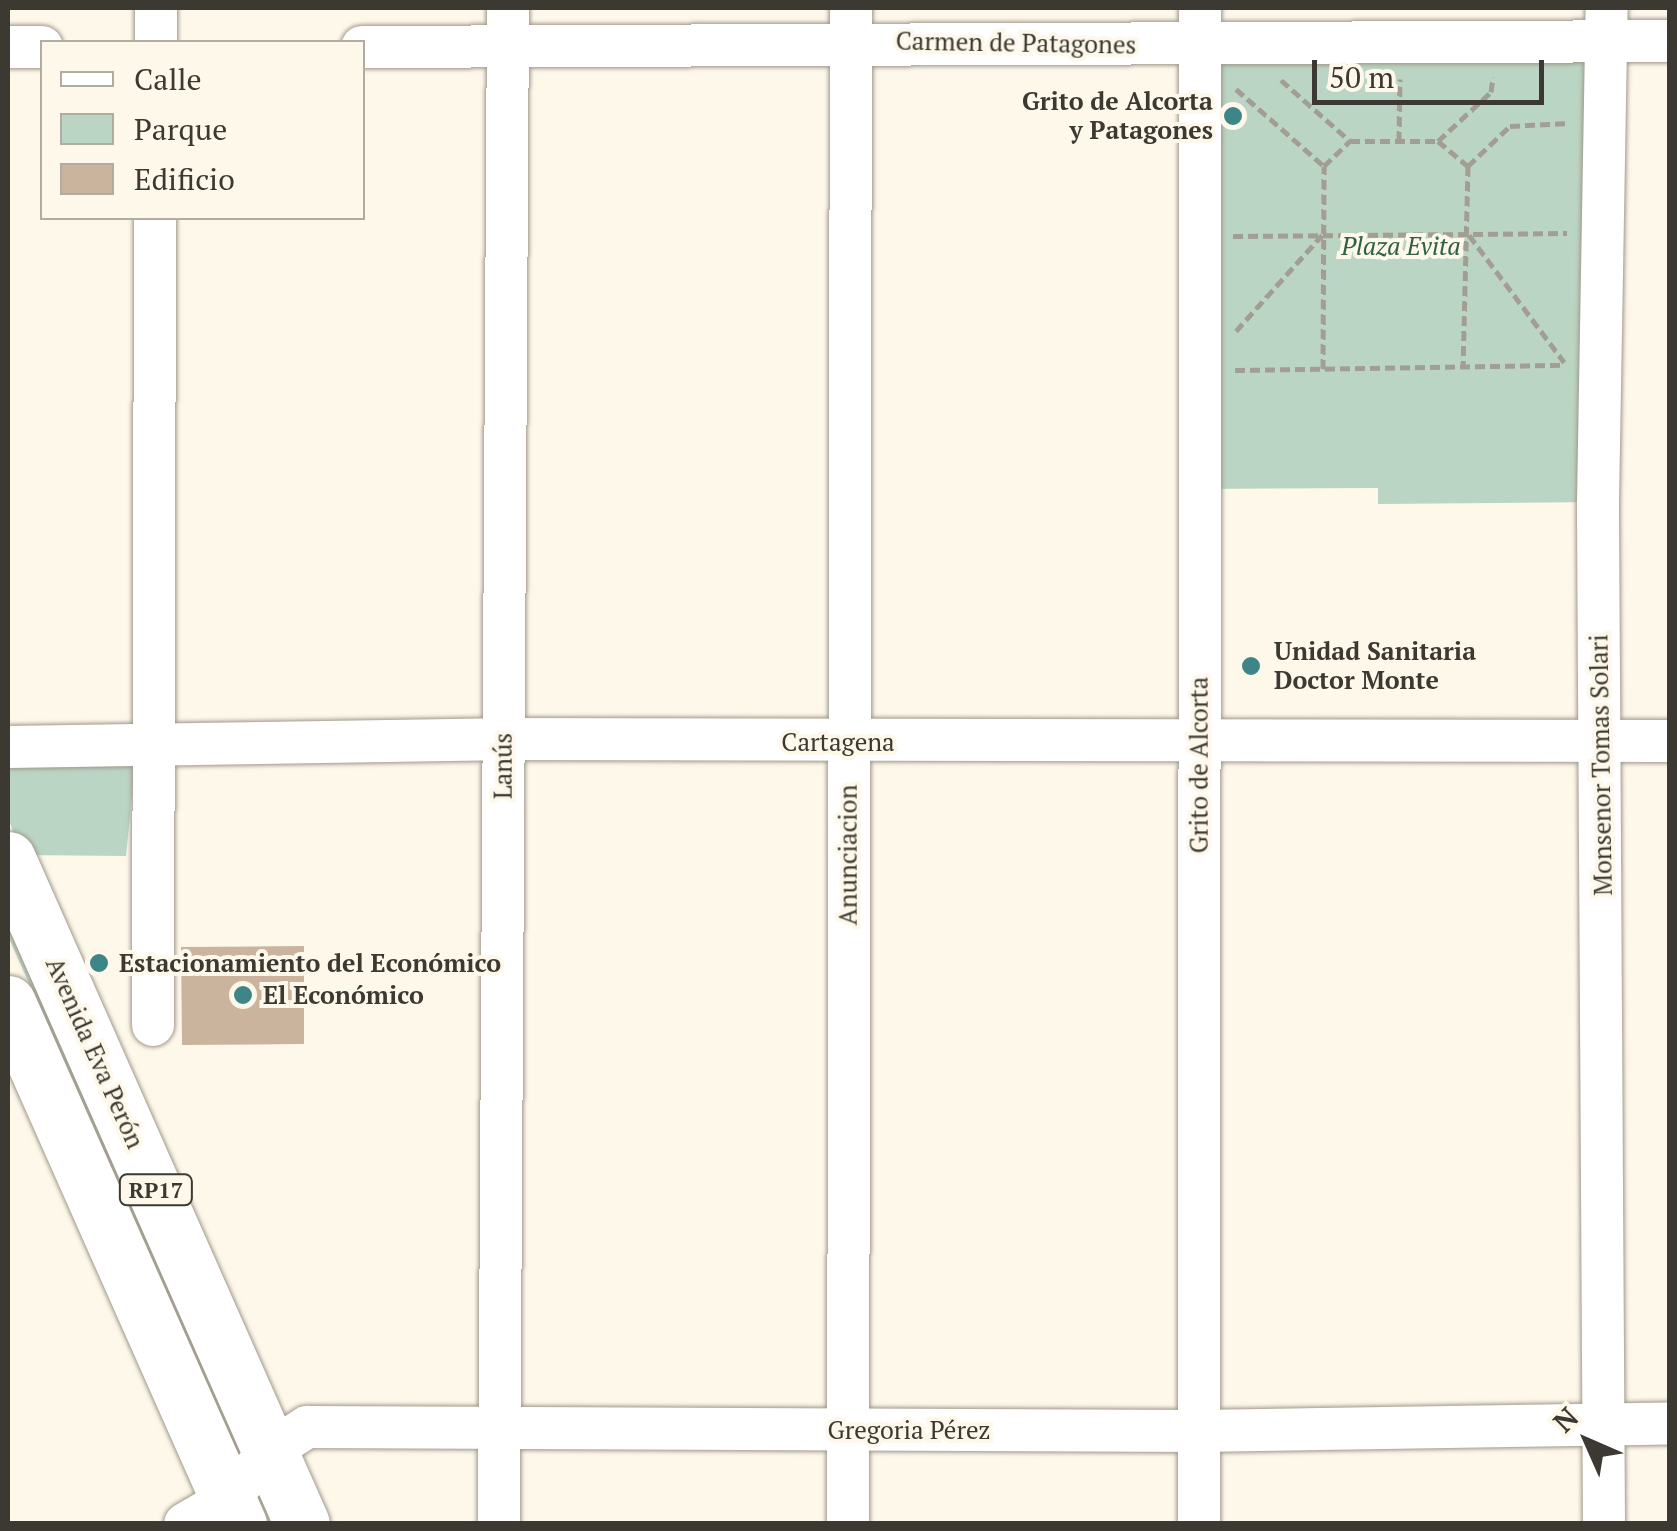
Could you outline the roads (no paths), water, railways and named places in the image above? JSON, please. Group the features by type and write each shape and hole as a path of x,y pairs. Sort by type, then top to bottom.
{"main road":[{"name":"Avenida Eva Perón","path":"8,858 302,1524"},
{"name":"RP17","path":"8,1002 217,1515"}],"street":[{"path":"156,8 156,40"},
{"name":"Carmen de Patagones","path":"365,47 508,28 851,24 1401,43 1498,42 1607,25 1670,41"},
{"name":"Anunciacion","path":"848,1524 851,24"},
{"name":"Monsenor Tomas Solari","path":"1604,1524 1602,741 1584,363 1602,232 1607,25"},
{"name":"Lanús","path":"500,1524 508,28"},
{"name":"Grito de Alcorta","path":"1198,1524 1200,237 1210,38"},
{"path":"8,47 40,46"},
{"path":"153,1025 155,220"},
{"name":"Cartagena","path":"8,747 503,739 1198,744 1670,741"},
{"name":"Gregoria Pérez","path":"217,1515 271,1450 307,1427 1199,1431 1670,1424"}],"place":[{"name":"Grito de Alcorta y Patagones","path":"1233,116"},
{"name":"Unidad Sanitaria Doctor Monte","path":"1251,666"},
{"name":"Estacionamiento del Económico","path":"99,963"},
{"name":"El Económico","path":"243,995"}],"park label":[{"name":"Plaza Evita","path":"1401,246"}]}
